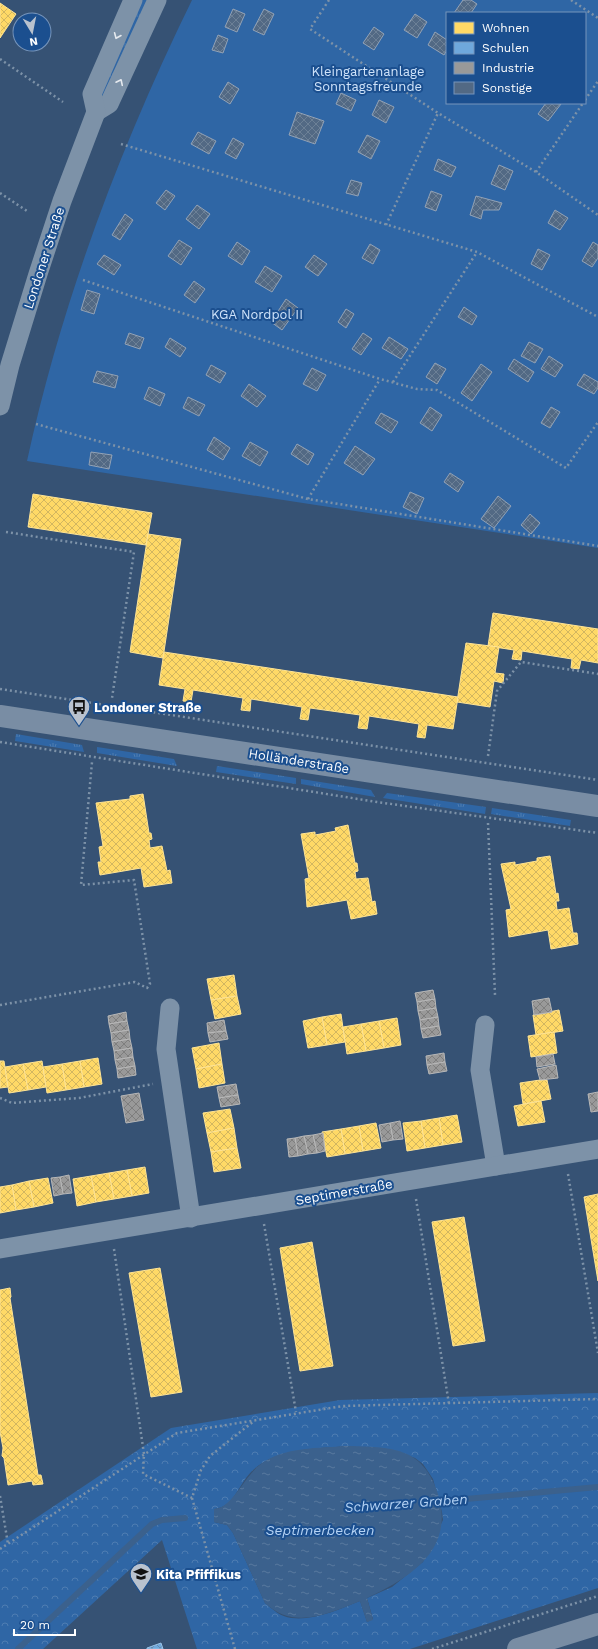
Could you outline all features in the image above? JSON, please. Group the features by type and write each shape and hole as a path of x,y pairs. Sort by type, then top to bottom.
{"street":[{"path":"96,112 92,94 133,0"},
{"name":"Londoner Straße","path":"0,406 5,363 62,201 96,112 109,104 157,0"},
{"name":"Holländerstraße","path":"0,716 598,806"},
{"path":"170,1008 166,1048 191,1218"},
{"path":"485,1025 480,1070 496,1166"},
{"name":"Septimerstraße","path":"0,1249 598,1149"},
{"path":"518,1649 598,1624"}],"path":[{"path":"329,0 310,29 438,113 536,172 598,215"},
{"path":"571,0 598,18"},
{"path":"0,59 64,102"},
{"path":"586,99 598,81"},
{"path":"536,172 582,104"},
{"path":"386,226 438,113"},
{"path":"121,144 386,226 477,252 598,317"},
{"path":"0,193 27,211"},
{"path":"393,382 477,252"},
{"path":"83,280 380,379 417,389 437,390 566,468 598,422"},
{"path":"308,499 380,379"},
{"path":"36,424 308,499 598,546"},
{"path":"6,532 134,552 112,698"},
{"path":"488,756 497,691 521,662 598,674"},
{"path":"0,689 598,780"},
{"path":"0,742 377,802 598,833"},
{"path":"0,1005 135,982 146,988 150,984 134,880 81,885 92,762"},
{"path":"488,823 495,995"},
{"path":"0,1098 12,1103 79,1098 171,1080"},
{"path":"568,1173 598,1353"},
{"path":"416,1198 449,1404"},
{"path":"264,1224 296,1412"},
{"path":"114,1249 144,1454 143,1474 192,1498"},
{"path":"0,1549 177,1433 296,1412 342,1406 449,1404 598,1398"},
{"path":"235,1649 192,1498 201,1470 210,1456 255,1420"},
{"path":"0,1496 8,1544"},
{"path":"432,1649 598,1596"}],"green space":[{"path":"140,0 149,0 105,100 99,103 104,84"},
{"name":"KGA Nordpol II","path":"192,0 598,0 598,548 27,461 57,342 117,168"},
{"path":"16,734 82,745 84,752 15,741"},
{"path":"97,747 174,759 177,766 97,753"},
{"path":"217,766 296,778 296,784 216,772"},
{"path":"301,779 371,790 375,797 301,784"},
{"path":"387,793 486,807 485,814 383,798"},
{"path":"492,808 571,820 570,826 491,814"},
{"path":"598,1393 598,1588 410,1649 197,1649 162,1540 43,1649 0,1649 0,1542 171,1428 340,1400","holes":["347,1446 396,1451 415,1458 423,1464 433,1479 442,1512 443,1520 423,1562 392,1587 367,1598 373,1619 367,1622 360,1601 327,1614 309,1618 291,1618 284,1616 271,1608 265,1603 233,1533 227,1525 214,1522 214,1509 221,1508 231,1500 251,1472 260,1464 283,1454 309,1449"]}],"water":[{"name":"Septimerbecken","path":"347,1446 377,1447 403,1452 424,1466 432,1478 438,1494 442,1514 440,1531 435,1546 413,1571 399,1581 367,1598 373,1620 367,1622 360,1601 335,1611 311,1617 299,1618 287,1616 276,1611 265,1603 233,1533 227,1525 214,1522 214,1509 221,1508 227,1504 255,1469 270,1458 302,1449"}],"building: Wohnen":[{"path":"0,3 13,12 12,20 0,38"},
{"path":"33,494 152,513 146,545 28,527"},
{"path":"148,534 181,539 163,658 130,652"},
{"path":"493,613 598,629 598,663 581,660 579,669 571,668 572,659 522,651 521,660 512,659 514,650 488,646"},
{"path":"466,643 499,647 495,673 504,674 503,683 494,681 490,707 457,702"},
{"path":"164,652 458,697 453,729 427,725 425,738 417,737 419,724 369,716 367,729 358,728 360,715 310,708 308,720 300,719 302,707 251,699 250,711 241,710 243,698 193,690 191,702 183,701 185,689 159,685"},
{"path":"143,794 149,833 151,833 152,839 149,840 150,848 162,846 167,871 170,870 172,883 144,887 141,868 100,875 98,862 101,862 99,847 103,846 96,803 130,799 130,796"},
{"path":"348,825 355,863 357,863 358,871 355,872 356,879 368,878 372,902 375,901 377,914 351,919 347,900 307,907 305,879 309,878 301,834 315,832 315,835 336,831 335,828"},
{"path":"550,856 556,894 558,893 559,901 556,901 557,910 569,908 573,933 577,933 578,944 551,949 548,930 509,937 506,910 511,909 501,864 515,862 515,865 537,861 537,858"},
{"path":"234,975 237,996 211,1000 207,979"},
{"path":"237,996 241,1014 215,1019 211,1000"},
{"path":"559,1010 563,1031 536,1035 533,1015"},
{"path":"341,1014 345,1042 327,1045 322,1017"},
{"path":"322,1017 327,1045 308,1048 303,1021"},
{"path":"397,1018 401,1045 384,1048 379,1021"},
{"path":"379,1021 384,1048 366,1051 361,1024"},
{"path":"361,1024 366,1051 347,1054 343,1027"},
{"path":"554,1032 557,1053 531,1057 528,1036"},
{"path":"219,1043 222,1064 196,1069 192,1048"},
{"path":"98,1058 102,1084 84,1087 80,1061"},
{"path":"0,1061 4,1061 8,1087 0,1088"},
{"path":"42,1061 46,1087 28,1090 23,1064"},
{"path":"80,1061 84,1087 66,1090 62,1064"},
{"path":"23,1064 28,1090 9,1093 5,1067"},
{"path":"62,1064 66,1090 47,1093 43,1067"},
{"path":"222,1064 225,1083 199,1088 196,1069"},
{"path":"547,1080 551,1099 523,1104 520,1083"},
{"path":"541,1101 545,1122 518,1126 514,1106"},
{"path":"230,1109 234,1128 207,1133 203,1113"},
{"path":"457,1115 462,1142 443,1145 439,1118"},
{"path":"439,1118 443,1145 425,1148 421,1121"},
{"path":"421,1121 425,1148 407,1151 403,1123"},
{"path":"376,1123 381,1148 363,1151 359,1126"},
{"path":"359,1126 363,1151 345,1154 341,1129"},
{"path":"234,1128 237,1148 211,1152 207,1133"},
{"path":"341,1129 345,1154 327,1157 322,1132"},
{"path":"237,1148 241,1168 214,1172 211,1152"},
{"path":"145,1167 149,1193 132,1196 127,1170"},
{"path":"127,1170 132,1196 114,1199 109,1173"},
{"path":"109,1173 114,1199 96,1202 91,1176"},
{"path":"91,1176 96,1202 77,1206 73,1179"},
{"path":"48,1178 53,1203 34,1207 29,1181"},
{"path":"29,1181 34,1207 16,1210 12,1185"},
{"path":"12,1185 16,1210 0,1213 0,1187"},
{"path":"598,1194 598,1281 584,1197"},
{"path":"464,1217 485,1341 453,1346 432,1222"},
{"path":"312,1242 333,1366 300,1371 280,1248"},
{"path":"160,1268 182,1392 151,1397 129,1273"},
{"path":"10,1288 10,1298 38,1475 41,1475 43,1484 33,1485 32,1481 8,1485 4,1458 2,1456 3,1448 0,1432 0,1290"}],"building: Schulen":[{"path":"161,1643 163,1649 147,1649 147,1648"}],"building: Industrie":[{"path":"433,990 435,999 417,1002 415,993"},
{"path":"549,998 552,1012 534,1015 532,1001"},
{"path":"435,999 436,1008 418,1011 417,1002"},
{"path":"436,1008 438,1017 420,1020 418,1011"},
{"path":"126,1012 127,1021 109,1024 108,1016"},
{"path":"438,1017 439,1026 421,1029 420,1020"},
{"path":"224,1020 226,1031 208,1033 207,1023"},
{"path":"127,1021 129,1030 111,1033 109,1024"},
{"path":"439,1026 441,1035 423,1038 421,1029"},
{"path":"129,1030 130,1039 112,1042 111,1033"},
{"path":"226,1031 228,1039 210,1042 208,1033"},
{"path":"130,1039 132,1048 114,1051 112,1042"},
{"path":"132,1048 133,1057 115,1060 114,1051"},
{"path":"444,1053 445,1062 427,1065 426,1056"},
{"path":"553,1054 555,1064 537,1067 536,1057"},
{"path":"133,1057 135,1066 117,1069 115,1060"},
{"path":"445,1062 447,1071 429,1074 427,1065"},
{"path":"556,1065 558,1078 540,1080 537,1069"},
{"path":"135,1066 136,1075 118,1078 117,1069"},
{"path":"236,1084 238,1095 219,1098 217,1087"},
{"path":"598,1092 598,1111 591,1112 588,1094"},
{"path":"139,1093 144,1120 126,1123 121,1096"},
{"path":"238,1095 240,1104 221,1107 219,1098"},
{"path":"400,1121 403,1139 393,1140 390,1123"},
{"path":"390,1123 393,1140 382,1142 379,1125"},
{"path":"323,1133 325,1151 317,1153 313,1135"},
{"path":"313,1135 317,1153 308,1154 304,1136"},
{"path":"304,1136 308,1154 298,1156 295,1138"},
{"path":"295,1138 298,1156 289,1157 287,1139"},
{"path":"69,1175 72,1193 63,1194 60,1177"},
{"path":"60,1177 63,1194 54,1196 51,1178"}],"building: Sonstige":[{"path":"463,0 471,0 477,4 472,12 455,12"},
{"path":"233,9 245,14 237,32 225,27"},
{"path":"264,9 274,14 264,35 253,30"},
{"path":"415,14 427,22 417,38 404,30"},
{"path":"374,27 384,34 374,50 363,43"},
{"path":"435,32 446,39 446,52 444,55 428,45"},
{"path":"218,35 228,39 223,53 212,50"},
{"path":"228,82 239,89 230,104 219,97"},
{"path":"341,93 356,100 351,111 336,104"},
{"path":"379,100 394,107 386,123 372,115"},
{"path":"545,104 561,104 548,121 538,114"},
{"path":"297,112 324,121 315,144 289,135"},
{"path":"198,132 216,141 209,154 191,144"},
{"path":"367,135 380,141 371,159 358,152"},
{"path":"233,138 244,144 236,159 225,153"},
{"path":"438,159 456,167 451,177 434,170"},
{"path":"499,165 513,171 505,190 491,184"},
{"path":"351,180 362,183 358,196 346,193"},
{"path":"166,190 175,196 165,210 156,203"},
{"path":"431,191 442,195 436,211 425,207"},
{"path":"476,196 502,203 499,210 483,210 481,219 470,215"},
{"path":"197,205 210,214 199,229 186,219"},
{"path":"555,210 568,218 560,230 548,223"},
{"path":"125,214 133,220 120,240 112,235"},
{"path":"179,240 192,248 181,265 168,256"},
{"path":"237,242 250,251 242,265 228,256"},
{"path":"593,242 598,245 598,258 592,267 582,261"},
{"path":"370,244 380,250 373,264 362,258"},
{"path":"538,249 550,255 542,270 531,264"},
{"path":"104,255 121,265 114,275 97,264"},
{"path":"314,255 327,264 318,276 305,267"},
{"path":"265,266 282,276 272,292 255,282"},
{"path":"194,281 205,289 195,303 184,295"},
{"path":"87,290 100,294 94,314 81,310"},
{"path":"286,299 298,308 282,330 271,322"},
{"path":"464,307 477,316 472,325 458,317"},
{"path":"346,309 354,314 346,328 338,322"},
{"path":"129,333 144,338 140,349 125,344"},
{"path":"363,333 372,339 361,355 352,349"},
{"path":"389,337 408,349 401,359 382,348"},
{"path":"170,338 186,348 180,357 165,347"},
{"path":"529,342 543,349 535,363 521,356"},
{"path":"549,356 563,365 555,377 541,369"},
{"path":"514,359 534,372 528,382 508,369"},
{"path":"435,363 446,369 437,384 426,377"},
{"path":"481,364 492,372 472,401 461,393"},
{"path":"211,365 226,373 220,383 206,375"},
{"path":"312,368 326,375 317,391 303,384"},
{"path":"97,371 118,376 115,388 93,382"},
{"path":"584,374 598,382 598,388 594,394 577,385"},
{"path":"249,384 266,396 257,407 241,396"},
{"path":"149,387 165,394 160,406 144,399"},
{"path":"188,397 205,405 199,416 183,408"},
{"path":"430,407 442,415 432,431 420,423"},
{"path":"551,407 560,412 550,428 541,423"},
{"path":"381,413 398,422 391,433 375,423"},
{"path":"214,437 230,448 223,460 207,450"},
{"path":"250,442 268,452 260,466 242,456"},
{"path":"297,444 314,454 308,465 291,454"},
{"path":"355,446 375,459 363,475 344,463"},
{"path":"91,452 112,455 109,469 89,465"},
{"path":"450,473 464,482 458,492 444,482"},
{"path":"410,492 424,498 417,514 403,507"},
{"path":"498,496 511,506 494,528 481,519"},
{"path":"530,514 540,523 531,534 521,525"}],"waterway":[{"name":"Schwarzer Graben","path":"433,1502 598,1487"},
{"name":"Schwarzer Graben","path":"18,1649 152,1524 162,1520 185,1518"}],"place":[{"name":"Londoner Straße","path":"79,726"},
{"name":"Kita Pfiffikus","path":"141,1594"}],"park label":[{"name":"Kleingartenanlage Sonntagsfreunde","path":"368,78"}]}
